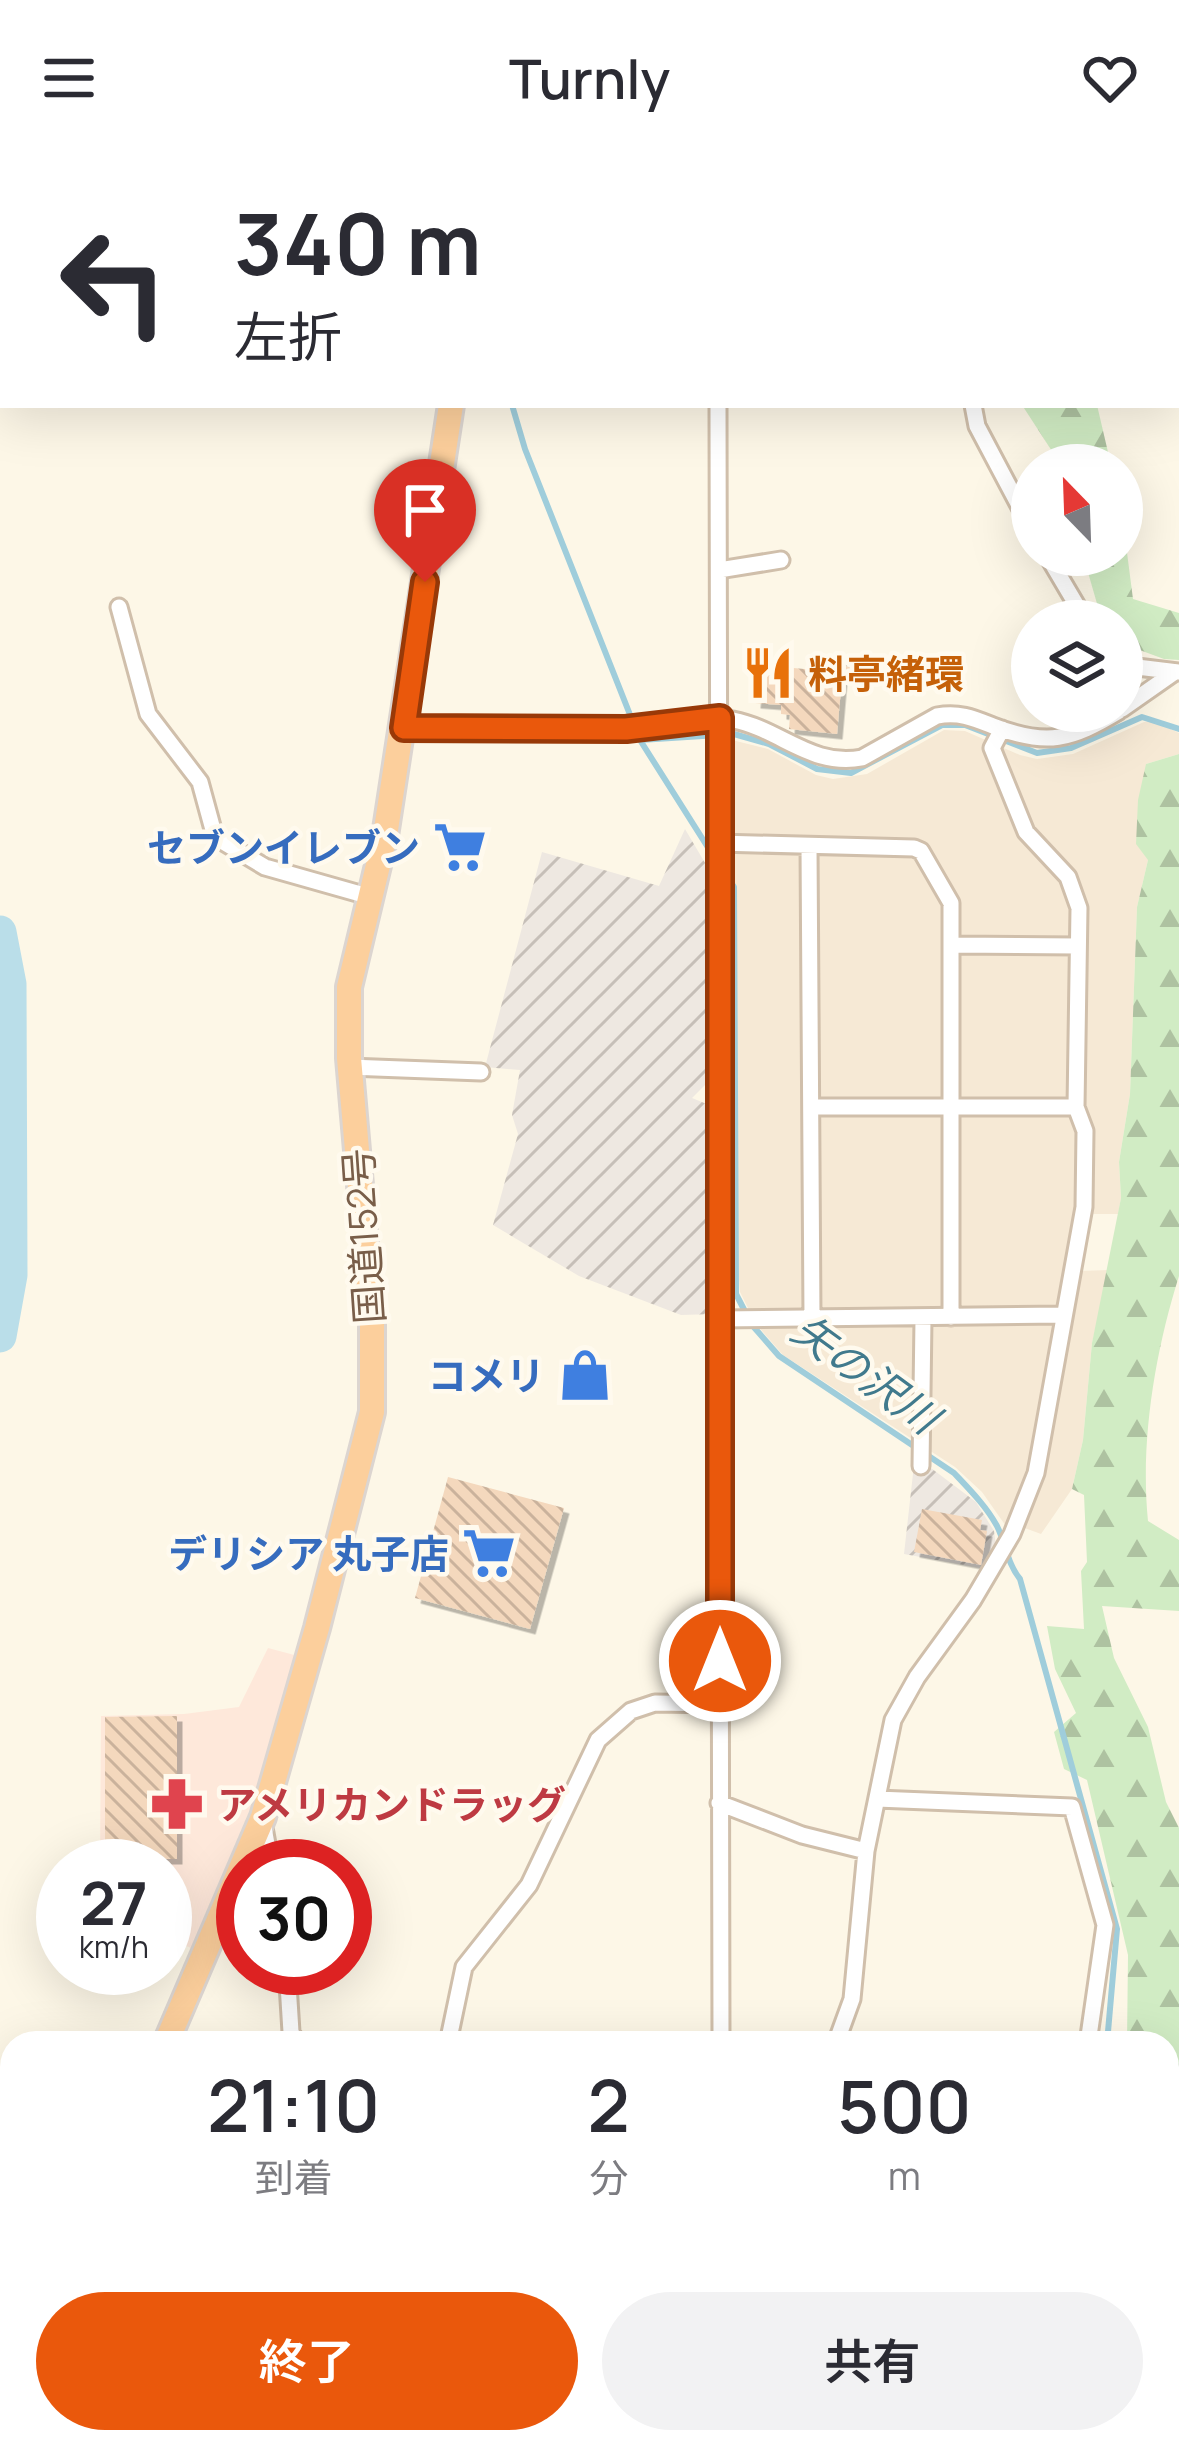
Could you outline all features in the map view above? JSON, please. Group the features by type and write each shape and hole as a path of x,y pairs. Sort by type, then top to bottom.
{"highway":[{"name":"国道152号","path":"171,2031 263,1817 372,1412 372,1324 350,1066 349,987 404,728 451,408"}],"street":[{"path":"718,408 721,2031"},
{"path":"974,408 977,426 1011,490"},
{"path":"719,570 781,560"},
{"path":"119,607 148,713 200,782 215,837 265,867 371,897"},
{"path":"1143,669 1177,672"},
{"path":"1143,695 1177,672"},
{"path":"404,728 755,727 820,758 836,760 862,758 951,713 999,736 1052,740 1085,732"},
{"path":"840,2031 852,2000 866,1851 893,1720 998,1559 1036,1473 1084,1208 1088,1164 1085,1131 1076,1107 1078,908 1068,877 1025,832 992,748 999,736"},
{"path":"719,848 914,848 951,903 951,1317"},
{"path":"809,848 812,1318"},
{"path":"952,945 1077,946"},
{"path":"350,1066 481,1072"},
{"path":"811,1107 1076,1107"},
{"path":"720,1319 1062,1315"},
{"path":"922,1458 923,1319"},
{"path":"450,2031 464,1966 530,1885 598,1740 631,1712 655,1702 720,1704"},
{"path":"877,1799 1072,1807 1105,1925 1090,2031"},
{"path":"719,1803 802,1834 866,1851"},
{"path":"263,1817 267,1839"},
{"path":"289,1995 292,2031"}],"shaded area":[{"path":"1143,722 1156,722 1179,733 1179,754 1146,764 1148,860 1137,907 1130,1094 1119,1162 1121,1198 1118,1214 1089,1214 1080,1271 1109,1270 1092,1343 1083,1440 1072,1489 1041,1534 1022,1527 1015,1539 982,1492 955,1467 783,1355 756,1324 740,1292 737,886 725,869 728,739 768,749 833,779 867,774 944,730 965,731 1037,759 1073,754 1122,732 1143,732"},
{"path":"685,829 708,868 711,1079 692,1098 714,1107 714,1314 681,1315 579,1276 493,1225 518,1134 512,1115 520,1070 485,1067 542,852 659,886"},
{"path":"915,1456 976,1502 994,1531 996,1546 981,1568 904,1554"},
{"name":"アメリカンドラッグ","path":"268,1648 298,1656 258,1791 238,1839 216,1839 216,1889 192,1946 192,1839 100,1839 101,1716 239,1707"}],"green space":[{"path":"1024,408 1098,408 1106,444 1047,444"},
{"path":"1089,576 1130,576 1136,600 1096,600"},
{"path":"1143,602 1179,613 1179,660 1143,651"},
{"path":"1179,754 1179,1276 1152,1397 1146,1491 1148,1521 1179,1540 1179,1611 1102,1606 1114,1658 1148,1727 1166,1802 1179,1828 1179,2031 1127,2031 1128,1955 1087,1780 1064,1769 1054,1732 1076,1713 1055,1669 1047,1626 1084,1629 1084,1495 1072,1489 1083,1440 1092,1343 1121,1198 1119,1162 1130,1094 1137,907 1148,860 1136,844 1146,764"}],"building":[{"path":"839,652 843,666 855,668 854,679 842,677 837,734 789,729 790,715 781,714 781,705 755,703 759,665 816,670 817,660"},
{"name":"デリシア 丸子店","path":"448,1477 564,1508 530,1629 415,1598"},
{"path":"922,1509 982,1520 980,1530 987,1531 981,1565 914,1552"},
{"path":"177,1716 177,1839 105,1839 105,1717"}],"waterway":[{"name":"矢の沢川","path":"513,408 640,740 714,857"},
{"path":"640,740 734,734 769,744 817,769 851,773 942,725 965,725 1037,753 1071,748 1142,717 1179,729"},
{"name":"矢の沢川","path":"724,872 734,887 736,1294 752,1325 779,1356 954,1473 997,1526 1020,1579 1117,1929 1108,2031"},
{"path":"0,932 10,984 11,1275 0,1336"}],"place":[{"name":"料亭緒環","path":"768,673"},
{"name":"セブンイレブン","path":"460,847"},
{"name":"コメリ","path":"585,1375"},
{"name":"デリシア 丸子店","path":"489,1553"},
{"name":"アメリカンドラッグ","path":"177,1804"}],"route":[{"path":"425,582 404,728 626,729 720,718 720,1661"}]}
